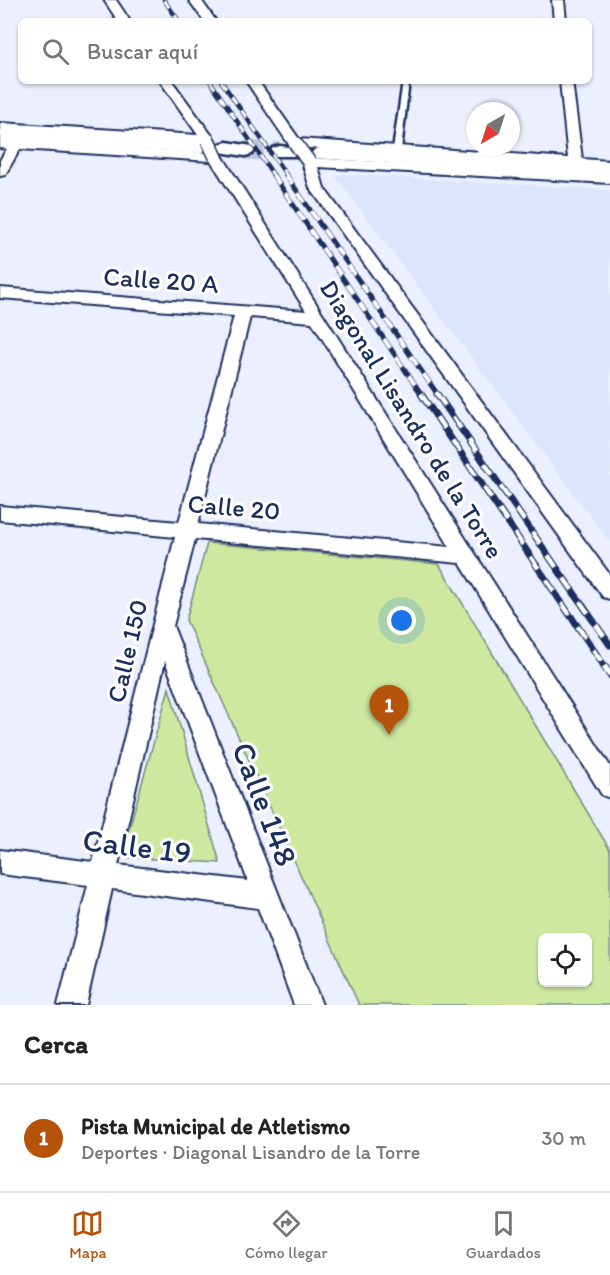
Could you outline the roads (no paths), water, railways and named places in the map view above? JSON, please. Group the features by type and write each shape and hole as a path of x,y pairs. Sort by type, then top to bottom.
{"main road":[{"path":"8,140 219,148"},
{"path":"299,152 610,171"}],"street":[{"path":"110,0 122,18"},
{"path":"195,0 208,18"},
{"path":"558,0 560,18"},
{"name":"Diagonal Lisandro de la Torre","path":"168,84 219,148 318,317 464,556 610,787"},
{"name":"Diagonal Lisandro de la Torre","path":"254,84 299,152 317,188 610,591"},
{"path":"566,84 574,161"},
{"path":"0,127 219,148"},
{"path":"0,144 8,140"},
{"path":"0,172 8,140"},
{"path":"299,152 397,150 610,165"},
{"path":"299,152 610,179"},
{"name":"Calle 20 A","path":"0,293 318,317"},
{"name":"Calle 150","path":"72,1005 162,626 243,312"},
{"name":"Calle 20","path":"0,513 464,556"},
{"name":"Calle 148","path":"162,626 264,896 308,1005"},
{"name":"Calle 19","path":"0,862 264,896"}],"lane":[{"path":"397,150 406,84"}],"tunnel":[{"path":"245,150 280,152"}],"railway":[{"path":"164,0 177,18"},
{"path":"212,84 274,176"},
{"path":"223,84 287,176"},
{"path":"273,175 422,395"},
{"path":"286,175 438,395"},
{"path":"421,394 605,667"},
{"path":"437,394 610,645"},
{"path":"604,666 610,675"}],"place":[{"name":"Pista Municipal de Atletismo","path":"389,735"}]}
